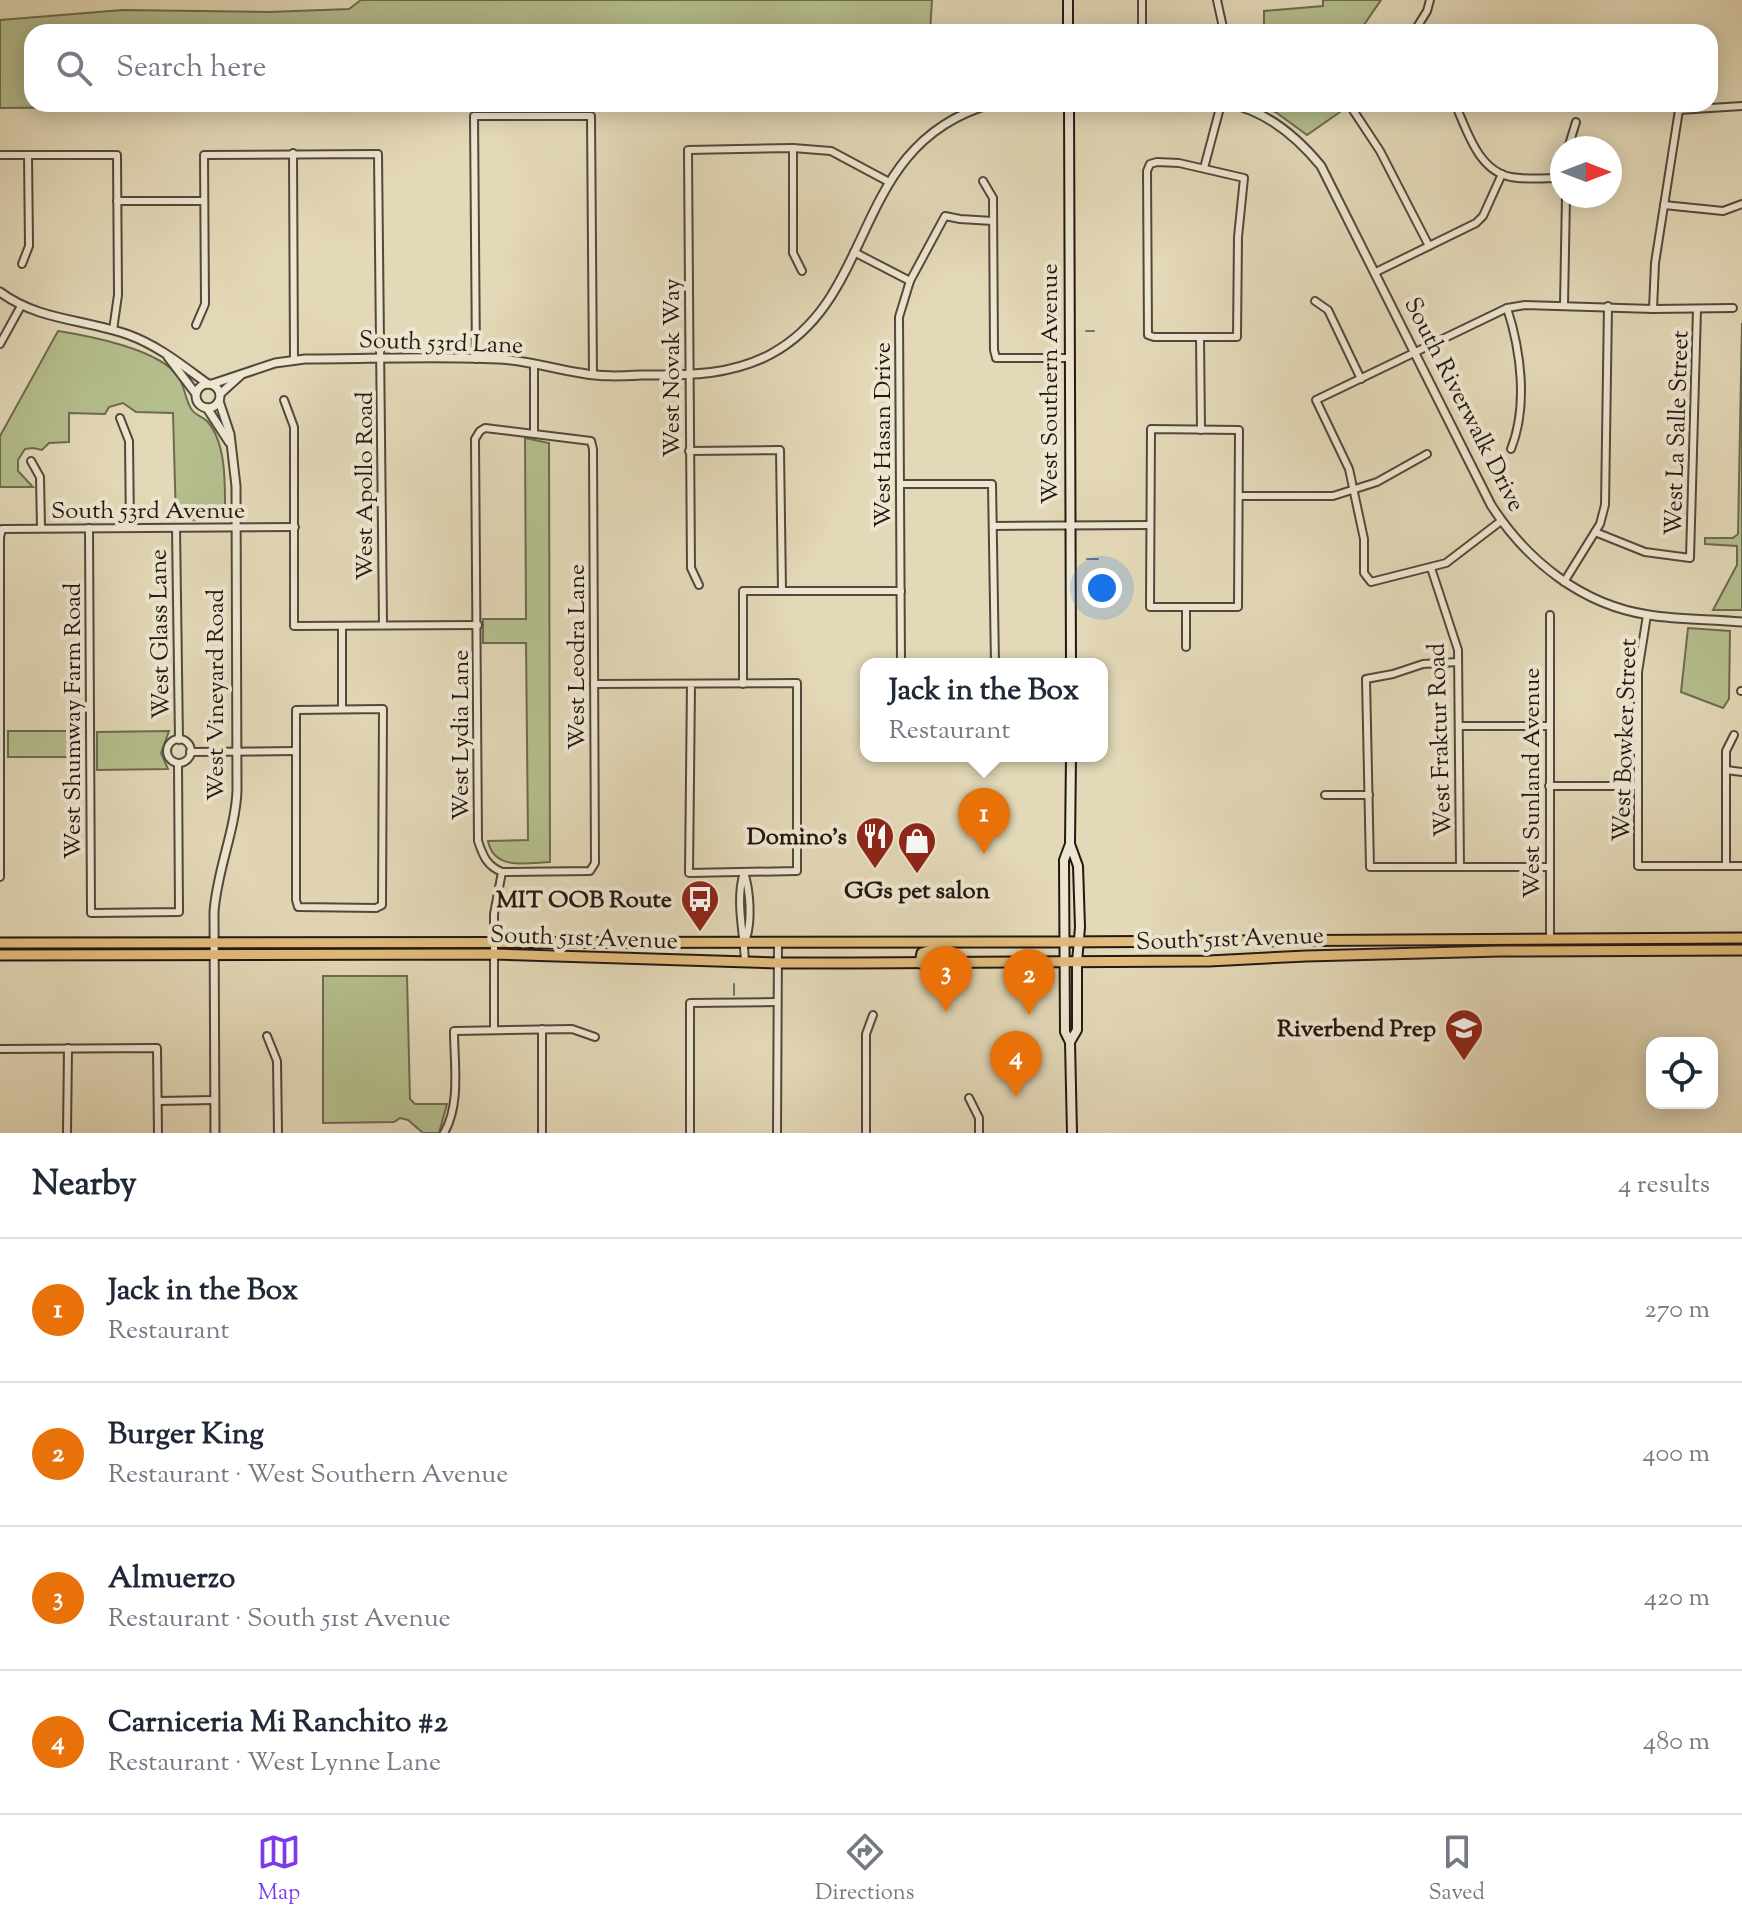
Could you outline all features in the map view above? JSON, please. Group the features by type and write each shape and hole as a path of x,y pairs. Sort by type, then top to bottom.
{"main road":[{"path":"1068,0 1068,24"},
{"name":"West Southern Avenue","path":"1069,112 1071,658"},
{"path":"1071,762 1070,844 1064,860 1064,942 1065,1032 1070,1042 1072,1133"},
{"path":"1070,844 1078,866 1077,1030 1070,1042"},
{"name":"South 51st Avenue","path":"0,943 1742,938"},
{"path":"920,963 922,953 958,941"},
{"path":"1306,941 1306,956"},
{"name":"South 51st Avenue","path":"0,955 494,954 777,963 920,963 1209,961 1306,956 1742,950"}],"street":[{"path":"1142,0 1142,24"},
{"path":"1217,0 1222,24"},
{"path":"1419,24 1430,0"},
{"path":"1718,108 1742,106"},
{"name":"South 53rd Lane","path":"196,394 201,386 294,360 510,360 593,375 715,374 739,368 770,355 806,328 828,301 889,182 909,154 934,131 969,112"},
{"path":"1204,168 1219,112"},
{"name":"South Riverwalk Drive","path":"1250,112 1270,120 1303,146 1321,166 1501,521 1530,555 1564,582 1606,603 1647,615 1742,622"},
{"path":"1354,112 1380,151 1429,246"},
{"path":"1459,112 1481,160 1511,177 1550,178"},
{"path":"1653,309 1655,263 1679,112"},
{"path":"476,359 474,116 591,116 593,375"},
{"path":"1572,136 1576,122"},
{"path":"802,271 793,253 793,148 831,151 889,182"},
{"name":"West Novak Way","path":"699,585 691,568 688,150 793,148"},
{"path":"196,325 205,304 204,155 293,153 294,360"},
{"name":"West Apollo Road","path":"293,153 378,154 383,625"},
{"path":"0,155 117,155 118,295 113,330"},
{"path":"22,264 29,246 28,155"},
{"path":"1179,163 1204,168 1244,178 1238,237 1237,337 1154,337 1148,335 1147,171 1150,164 1179,163"},
{"path":"1376,272 1476,223 1483,216 1502,174"},
{"path":"983,181 993,198 996,358 1069,358"},
{"path":"117,201 204,201"},
{"path":"1664,205 1723,211 1742,204"},
{"path":"1564,305 1566,208"},
{"name":"West Hasan Drive","path":"901,658 899,317 910,281 945,216 993,221"},
{"path":"854,252 910,281"},
{"path":"0,292 21,306 49,317 113,330 138,339 178,359 210,384 219,397"},
{"path":"1315,301 1328,310 1361,379"},
{"path":"1501,521 1446,563 1371,582 1364,573 1364,539 1349,469 1316,400 1507,308 1564,305 1653,309 1733,308"},
{"path":"0,344 21,306"},
{"path":"1564,582 1595,532 1605,505 1608,306"},
{"path":"1507,308 1517,338 1519,357 1518,429 1511,449"},
{"name":"West La Salle Street","path":"1595,532 1645,552 1690,558 1697,309"},
{"path":"1200,337 1201,430"},
{"path":"167,355 196,394 198,404 207,408 229,442"},
{"path":"534,364 534,433"},
{"name":"South 53rd Lane","path":"207,408 214,406 241,375"},
{"name":"West Vineyard Road","path":"215,1133 213,942 217,882 236,805 237,751 235,476 230,434 219,397"},
{"path":"284,400 294,427 294,626 478,625"},
{"name":"West Glass Lane","path":"120,418 129,441 130,528"},
{"name":"West Lydia Lane","path":"502,872 492,868 485,860 478,841 475,439 480,431 491,428 534,433"},
{"path":"1151,429 1201,430 1239,430 1238,607 1150,607 1151,429"},
{"name":"West Leodra Lane","path":"502,872 590,871 595,863 593,449 591,441 534,433"},
{"path":"689,451 780,450 782,591"},
{"path":"1239,496 1333,496 1377,482 1427,454"},
{"path":"31,461 40,477 41,528"},
{"path":"900,484 992,484 995,658"},
{"path":"994,526 1150,525"},
{"name":"South 53rd Avenue","path":"0,877 2,529 295,527"},
{"name":"West Shumway Farm Road","path":"89,528 91,913 179,912 178,763"},
{"name":"West Glass Lane","path":"176,528 179,740"},
{"name":"West Fraktur Road","path":"1431,568 1457,641 1460,867"},
{"path":"743,684 743,591 901,591"},
{"path":"1186,607 1186,647"},
{"name":"West Sunland Avenue","path":"1550,615 1550,951"},
{"name":"West Bowker Street","path":"1647,615 1638,672 1638,866 1726,866"},
{"path":"342,626 342,709"},
{"path":"1458,662 1423,664 1366,679 1370,867 1549,867"},
{"path":"594,684 797,683 797,871 689,873 691,684"},
{"path":"383,709 382,905 376,908 298,907 296,751 296,710 383,709"},
{"path":"1459,726 1549,726"},
{"path":"1734,735 1727,745 1726,866 1742,866"},
{"path":"179,740 188,745 190,752 185,761 178,763 171,760 167,749 171,742 179,740"},
{"path":"190,752 296,751"},
{"path":"1726,770 1742,772"},
{"path":"1549,786 1638,786"},
{"path":"1325,795 1369,795"},
{"path":"494,1030 496,894 502,872"},
{"path":"744,872 741,927 745,962"},
{"path":"777,1133 778,942"},
{"path":"690,1133 690,1003 777,1002"},
{"path":"866,1133 866,1034 873,1015"},
{"path":"542,1029 542,1133"},
{"path":"444,1133 454,1101 454,1031 572,1029 595,1037"},
{"path":"267,1036 277,1061 278,1133"},
{"path":"67,1133 68,1048"},
{"path":"0,1049 157,1048 158,1133"},
{"path":"969,1098 977,1111 979,1133"},
{"path":"158,1101 215,1100"}],"green space":[{"path":"361,0 932,0 930,24 24,24 24,108 0,108 0,20 123,10 268,12 349,9"},
{"path":"1323,0 1381,0 1364,24 1264,24 1264,11 1323,6"},
{"path":"1275,112 1340,112 1307,135"},
{"path":"1742,323 1742,610 1713,610 1737,565 1737,546 1705,544 1705,538 1733,538 1738,534"},
{"path":"58,331 140,351 178,376 190,406 207,421 218,441 225,479 223,519 176,520 173,413 136,412 123,403 109,407 105,414 69,413 69,442 49,443 42,450 25,449 18,460 18,471 33,487 0,487 0,436"},
{"path":"525,438 549,443 550,862 522,864 497,857 488,841 528,840 526,643 483,643 483,619 526,619"},
{"path":"1688,628 1730,631 1729,699 1723,708 1681,692"},
{"path":"8,731 82,731 83,757 8,757"},
{"path":"169,731 161,753 168,769 97,770 97,732"},
{"path":"323,976 407,976 410,1099 415,1104 447,1104 439,1133 423,1133 408,1120 400,1118 394,1122 323,1123"}],"waterway":[{"path":"1086,331 1094,331"},
{"path":"1087,559 1098,559"},
{"path":"734,984 734,995"}],"place":[{"name":"Jack in the Box","path":"984,854"},
{"name":"Domino's","path":"875,870"},
{"name":"GGs pet salon","path":"917,875"},
{"name":"MIT OOB Route","path":"700,933"},
{"name":"Almuerzo","path":"946,1012"},
{"name":"Burger King","path":"1029,1015"},
{"name":"Riverbend Prep","path":"1464,1062"},
{"name":"Carniceria Mi Ranchito #2","path":"1016,1097"}]}
